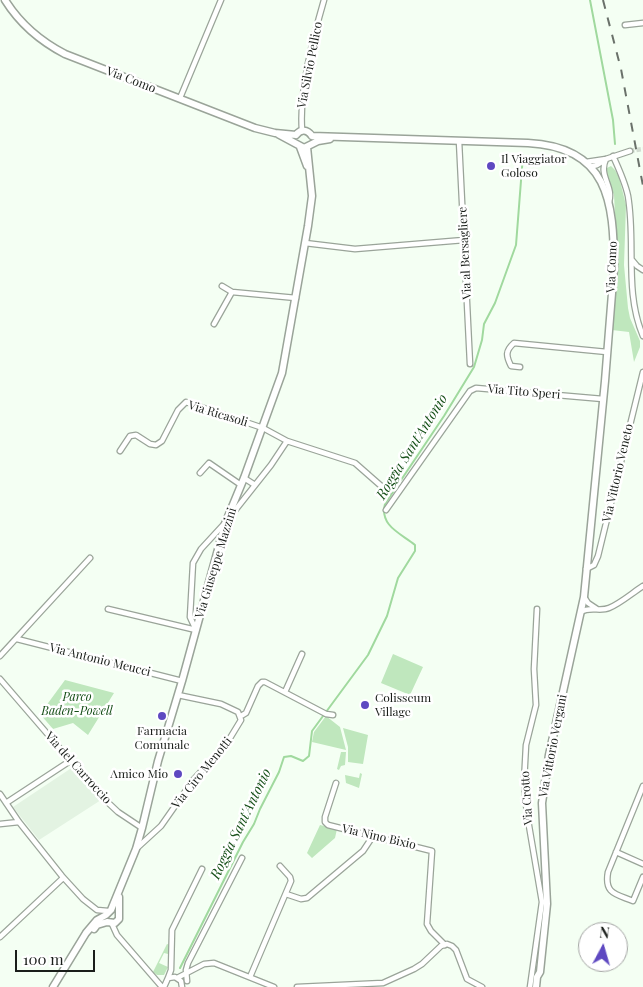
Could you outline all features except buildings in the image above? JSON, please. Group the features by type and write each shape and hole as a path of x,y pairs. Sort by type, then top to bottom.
{"main road":[{"name":"Via Como","path":"5,0 23,24 52,48 236,121 275,133 296,135"},
{"path":"302,130 312,136 309,146 298,146 296,135 302,130"},
{"name":"Via Como","path":"275,133 298,146"},
{"name":"Via Como","path":"312,136 545,144 561,148 588,164 603,184 609,202 614,268 582,612"},
{"name":"Via Como","path":"309,146 324,140 355,138"},
{"name":"Via Giuseppe Mazzini","path":"298,146 311,174"},
{"name":"Via Giuseppe Mazzini","path":"110,916 136,849 158,761 178,696 225,524 263,428 282,373 312,196 309,146"},
{"name":"Via Vittorio Vergani","path":"538,987 547,904 542,803 549,755 582,612"},
{"path":"53,987 73,956 97,925 110,916 119,919"}],"street":[{"path":"180,98 221,0"},
{"name":"Via Silvio Pellico","path":"302,130 301,112 312,44 324,0"},
{"path":"625,25 643,23"},
{"name":"Via al Bersagliere","path":"459,141 470,364"},
{"path":"588,164 598,166 606,158 630,151"},
{"path":"613,156 628,194 632,294 635,312 643,336"},
{"path":"606,158 603,170 610,192 609,202"},
{"path":"305,243 355,249 464,240"},
{"path":"631,259 643,270"},
{"path":"222,286 232,292 296,298"},
{"path":"214,324 232,292"},
{"path":"520,367 511,366 506,357 507,350 514,343 607,352"},
{"name":"Via Vittorio Veneto","path":"586,569 594,565 598,556 643,372"},
{"name":"Via Tito Speri","path":"386,510 470,390 476,388 603,399"},
{"name":"Via Ricasoli","path":"120,451 130,436 136,435 150,444 156,445 162,441 178,410 186,402 263,428 287,441"},
{"path":"196,630 190,617 193,563 201,549 225,524 271,466 287,441 354,463 388,492"},
{"path":"200,474 209,463 241,486"},
{"path":"244,478 255,485"},
{"path":"0,656 90,558"},
{"path":"582,612 587,609 609,608 643,586"},
{"path":"584,597 588,603 598,609"},
{"path":"108,609 196,630"},
{"name":"Via Crotto","path":"530,987 542,902 527,814 524,782 526,745 536,704 534,669 538,609"},
{"name":"Via Antonio Meucci","path":"17,639 182,681"},
{"path":"285,692 302,654"},
{"name":"Via del Carroccio","path":"0,679 101,796 118,812 142,828"},
{"name":"Via Ciro Menotti","path":"136,849 161,826 194,779 227,743 241,720 241,716 246,713 258,686 262,682 333,716"},
{"path":"178,696 221,704 238,712 241,716"},
{"path":"6,803 70,761"},
{"name":"Via Nino Bixio","path":"336,783 326,814 325,822 328,825 432,851 427,924 431,932 445,945"},
{"path":"643,786 607,876 607,885 610,890 633,901 643,877"},
{"path":"0,794 19,822 63,878 83,899 97,910 110,916 117,935 163,987 171,970 172,930 202,869"},
{"path":"0,824 19,822"},
{"path":"286,894 300,900 307,898 363,851 373,836"},
{"path":"616,852 643,864"},
{"path":"187,980 188,963 242,858"},
{"path":"250,977 291,881 290,877 280,866"},
{"path":"0,937 63,878"},
{"path":"117,935 119,919"},
{"path":"297,987 383,983 414,969 445,945 450,944 454,947 466,977 482,987"},
{"path":"153,977 167,979 176,977 204,964 214,963 274,987"},
{"path":"182,986 200,966"},
{"path":"171,970 181,981 182,986"}],"shaded area":[{"path":"73,767 101,800 39,840 13,807"}],"green space":[{"path":"611,166 619,177 626,205 624,265 628,308 630,318 640,341 640,347 634,362 629,332 612,330 617,250 614,195 606,173 607,168"},
{"path":"393,654 423,667 410,695 381,683"},
{"name":"Parco Baden-Powell","path":"65,680 114,693 88,735 73,723 53,729 40,714"},
{"path":"326,716 340,727 346,750 312,742 314,732"},
{"path":"343,728 368,735 363,764 348,762 348,747"},
{"path":"341,752 346,752 345,765 341,766 339,770 337,769"},
{"path":"360,773 362,774 359,788 346,783 345,775 359,778"},
{"path":"320,825 337,829 335,838 312,858 307,853"},
{"path":"167,944 170,945 168,954 164,953 159,963 168,967 164,975 157,975 153,972"}],"waterway":[{"name":"Roggia Sant'Antonio","path":"590,0 613,120 615,144"},
{"name":"Roggia Sant'Antonio","path":"180,968 243,842 254,824 279,772 284,757 291,756 303,761 309,756 312,731 368,655 387,616 398,578 415,551 415,545 388,524 384,512 385,504 444,416 474,367 482,340 484,324 495,303 516,245 523,155"}],"tunnel":[{"path":"630,151 643,149"}],"railway":[{"path":"603,0 621,69 643,186"}],"place":[{"name":"Il Viaggiator Goloso","path":"491,166"},
{"name":"Colisseum Village","path":"365,705"},
{"name":"Farmacia Comunale","path":"162,716"},
{"name":"Amico Mio","path":"178,774"}]}
